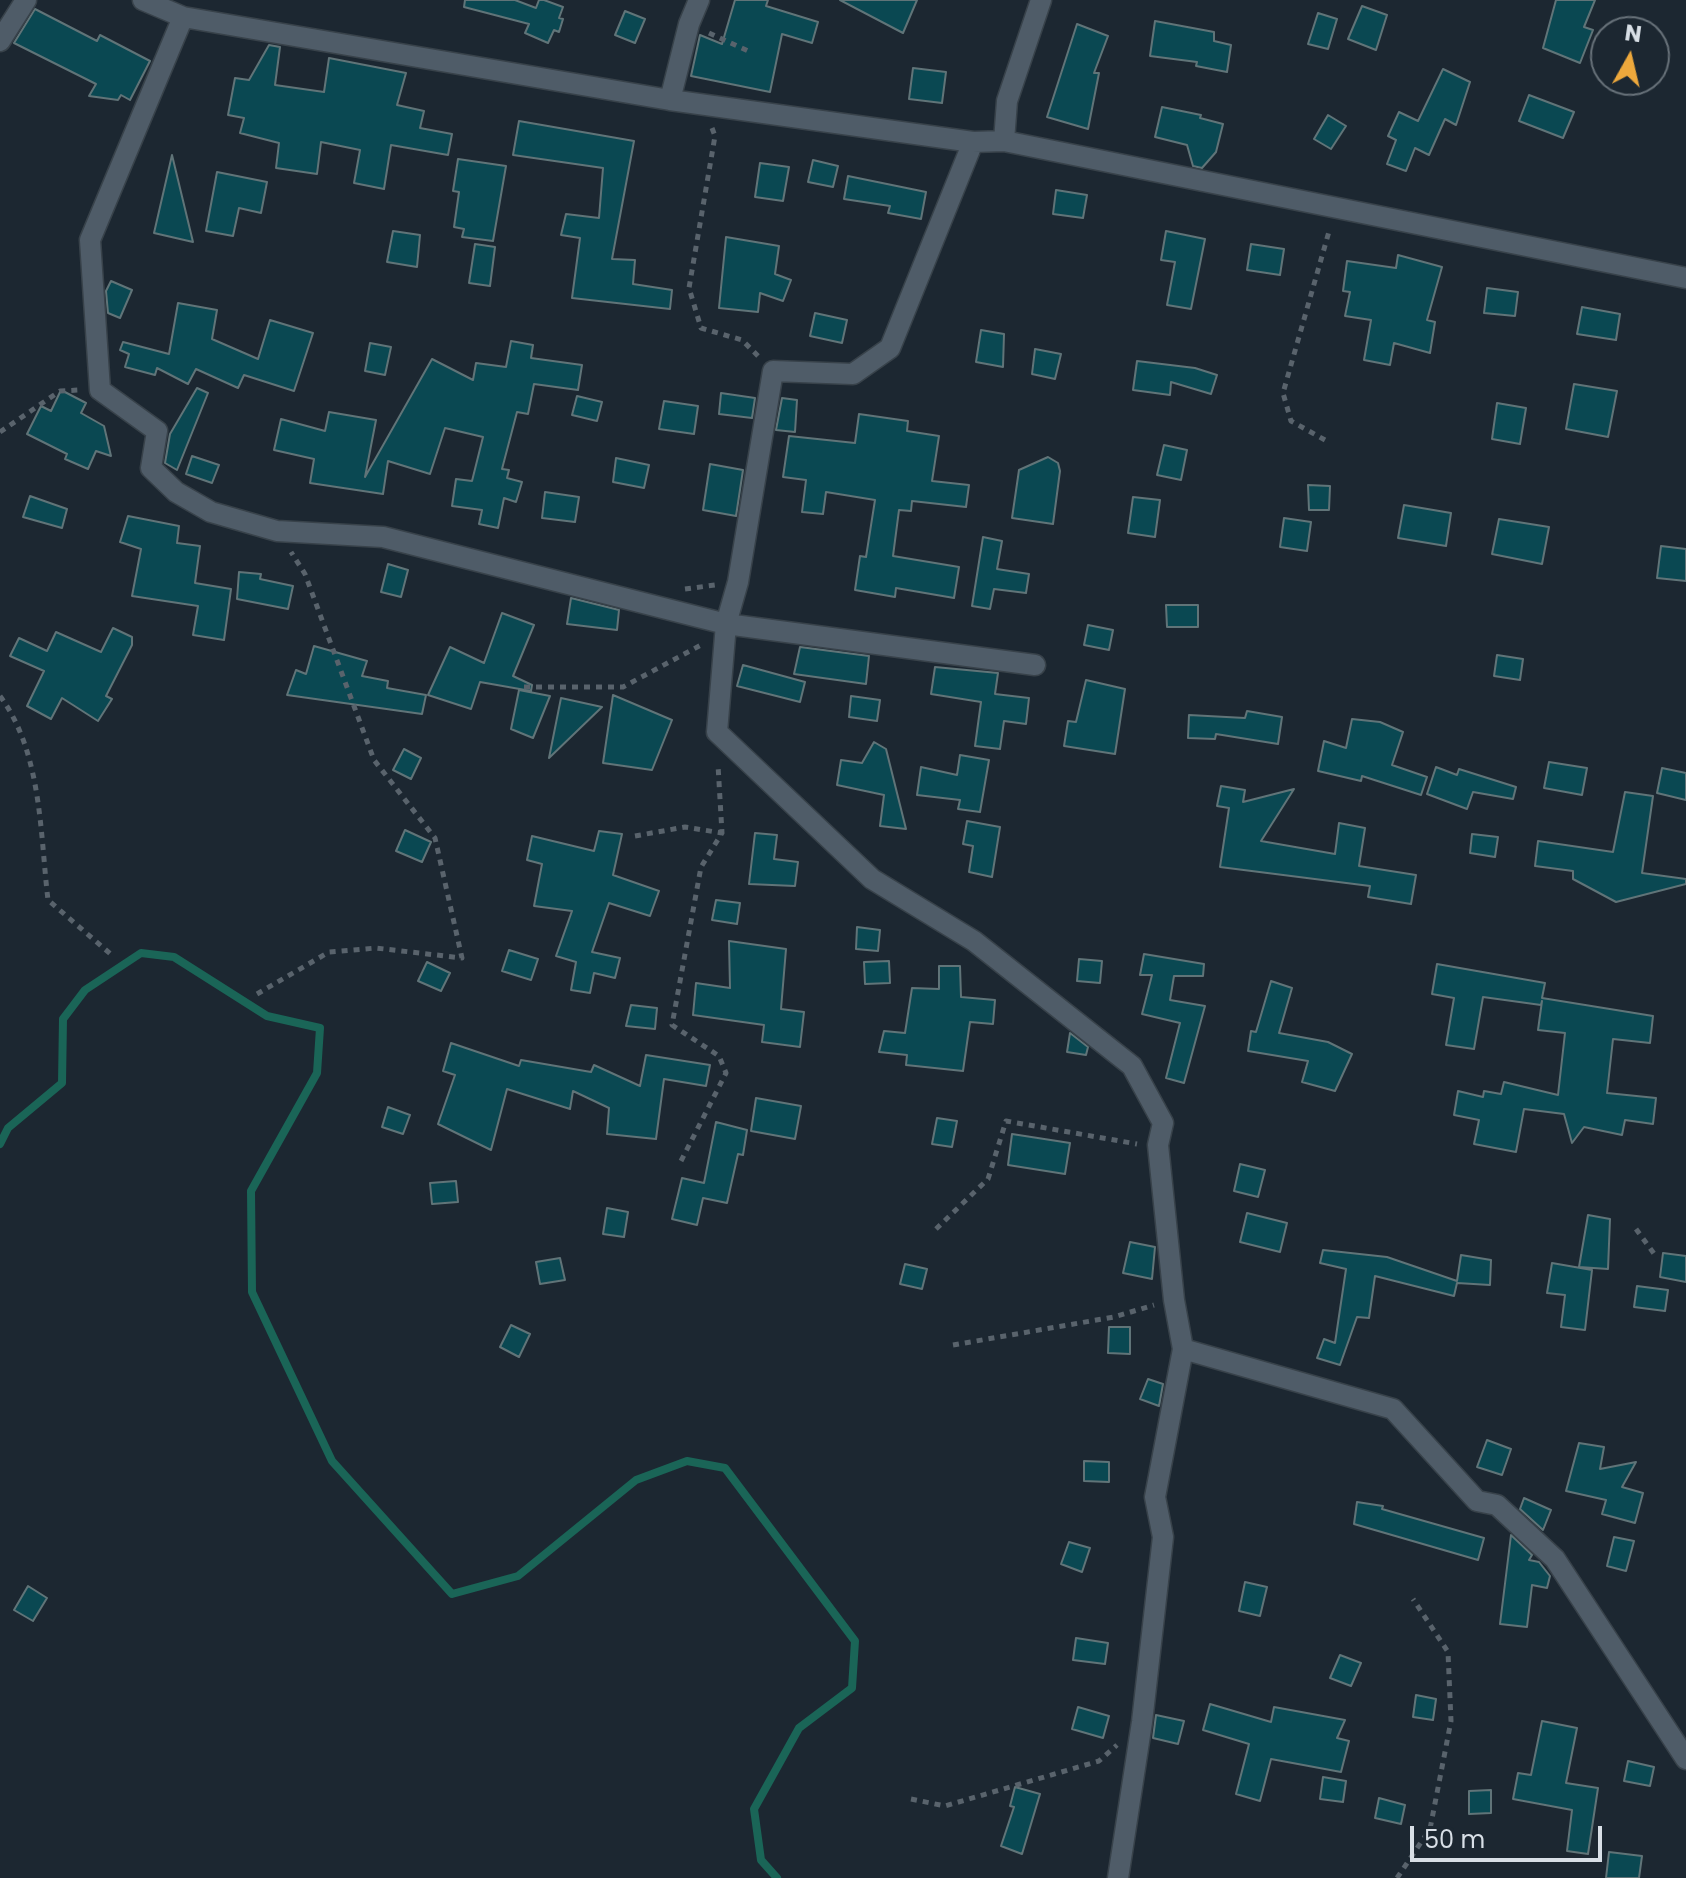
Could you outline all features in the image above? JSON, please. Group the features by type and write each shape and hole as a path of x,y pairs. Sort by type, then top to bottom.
{"street":[{"path":"0,41 26,0"},
{"path":"143,0 183,17 670,100 973,142 1004,141 1686,278"},
{"path":"670,100 689,24 699,0"},
{"path":"1004,141 1007,101 1041,0"},
{"path":"183,17 90,240 100,390 157,431 151,468 176,492 211,512 277,531 383,537 726,624 1035,665"},
{"path":"973,142 890,348 853,374 773,371 738,582 726,624 717,732 872,879 974,941 1132,1066 1163,1123 1158,1145 1174,1300 1183,1349 1155,1497 1163,1537 1142,1722 1118,1878"},
{"path":"1183,1349 1393,1409 1477,1501 1497,1505 1555,1559 1686,1759"}],"path":[{"path":"689,24 748,51"},
{"path":"700,104 715,136 689,288 701,328 742,340 773,371"},
{"path":"1325,440 1291,421 1283,393 1336,208"},
{"path":"0,432 60,391 100,390"},
{"path":"257,994 329,952 376,948 462,958 435,838 374,760 305,574 277,531"},
{"path":"524,687 623,687 699,647 726,624"},
{"path":"0,696 9,709 31,761 48,900 114,957"},
{"path":"681,1161 726,1073 719,1056 672,1025 701,867 722,833 717,732"},
{"path":"635,836 685,827 722,833"},
{"path":"936,1229 988,1179 1006,1121 1123,1144 1158,1145"},
{"path":"1636,1229 1655,1255"},
{"path":"953,1345 1114,1317 1174,1300"},
{"path":"1397,1878 1430,1829 1451,1721 1448,1652 1413,1599"},
{"path":"911,1799 945,1806 1099,1761 1142,1722"}],"building":[{"path":"465,0 515,0 536,8 539,0 544,0 563,7 559,18 563,19 559,32 554,30 548,43 525,33 529,24 464,7"},
{"path":"735,0 768,0 766,6 818,22 812,43 782,34 770,92 691,76 700,35 722,44"},
{"path":"840,0 917,0 903,33"},
{"path":"1556,0 1595,0 1584,27 1590,29 1590,38 1580,63 1543,48"},
{"path":"1362,6 1387,15 1376,50 1348,39"},
{"path":"35,9 97,41 100,35 150,61 130,100 121,95 118,100 89,96 96,84 14,43"},
{"path":"625,11 645,19 635,43 615,35"},
{"path":"1318,13 1337,19 1328,49 1308,44"},
{"path":"1155,21 1214,32 1214,41 1231,45 1227,72 1196,66 1197,62 1150,56"},
{"path":"1077,24 1108,36 1094,73 1099,73 1088,129 1047,117"},
{"path":"269,45 280,47 275,85 324,92 329,58 406,73 397,105 424,111 420,128 452,134 448,155 391,145 384,189 354,183 360,150 321,142 317,174 276,168 279,143 240,133 244,118 228,115 235,78 249,80"},
{"path":"913,68 946,72 942,103 909,99"},
{"path":"1443,69 1470,82 1456,125 1445,119 1429,155 1415,148 1406,171 1387,164 1396,140 1388,136 1399,112 1418,121"},
{"path":"1529,95 1574,112 1563,138 1519,121"},
{"path":"1162,107 1201,115 1200,118 1223,124 1216,152 1202,168 1193,166 1187,145 1155,137"},
{"path":"1328,115 1346,126 1331,149 1314,139"},
{"path":"519,121 634,141 612,259 635,260 633,284 672,290 670,309 572,298 580,238 561,235 566,214 599,218 603,168 513,155"},
{"path":"172,155 193,242 154,233"},
{"path":"458,159 506,166 493,241 462,237 464,229 454,227 459,192 453,191"},
{"path":"813,160 838,166 833,187 808,182"},
{"path":"760,163 789,167 783,201 755,197"},
{"path":"217,172 267,182 261,213 239,208 233,236 206,231"},
{"path":"848,176 926,192 921,219 888,213 890,206 844,199"},
{"path":"1056,190 1087,195 1083,218 1053,214"},
{"path":"393,231 420,235 417,267 387,262"},
{"path":"1166,231 1205,239 1191,309 1167,305 1175,262 1161,260"},
{"path":"726,237 779,246 775,274 791,280 783,301 760,293 758,312 719,308"},
{"path":"475,244 495,247 490,286 469,283"},
{"path":"1251,244 1284,249 1280,275 1247,270"},
{"path":"1398,255 1442,267 1427,320 1435,322 1430,353 1394,343 1390,365 1364,360 1371,320 1345,316 1350,292 1343,291 1347,261 1396,268"},
{"path":"111,281 132,290 120,318 108,313 106,291"},
{"path":"1487,288 1518,292 1515,316 1484,313"},
{"path":"178,303 217,310 212,339 258,359 270,320 313,333 294,391 244,375 238,388 196,369 188,384 157,368 155,375 125,367 129,354 120,350 123,342 169,354"},
{"path":"1582,307 1620,314 1616,340 1577,334"},
{"path":"815,313 847,320 842,343 810,336"},
{"path":"981,330 1004,334 1003,367 976,362"},
{"path":"511,341 533,345 531,358 582,365 578,390 534,384 528,414 517,412 502,469 509,470 507,478 522,482 516,502 504,498 498,528 479,524 482,510 452,506 456,479 472,481 483,437 445,428 430,474 388,461 383,494 310,483 314,459 274,450 281,419 325,431 329,412 376,420 365,477 432,359 473,380 476,363 506,367"},
{"path":"370,343 391,347 385,375 365,371"},
{"path":"1035,349 1061,354 1055,379 1032,374"},
{"path":"1137,361 1195,368 1217,375 1211,394 1171,382 1170,395 1133,390"},
{"path":"1574,384 1617,391 1608,437 1566,429"},
{"path":"197,388 208,393 177,470 165,463 170,434"},
{"path":"61,390 86,403 81,413 104,426 111,456 96,451 88,469 65,459 67,454 27,434 41,406 51,411"},
{"path":"721,393 755,398 752,418 719,414"},
{"path":"577,396 602,402 597,421 572,415"},
{"path":"782,398 797,400 795,432 776,430"},
{"path":"664,401 698,406 694,434 659,429"},
{"path":"1497,403 1526,408 1520,444 1492,439"},
{"path":"859,414 908,421 907,431 939,436 932,481 969,485 966,507 912,501 911,511 899,510 893,556 959,567 954,598 896,588 895,597 855,590 860,556 866,557 875,500 826,492 823,514 802,512 806,480 783,477 789,436 855,443"},
{"path":"1164,445 1187,450 1181,480 1157,475"},
{"path":"192,456 219,465 212,483 186,474"},
{"path":"1048,457 1058,463 1060,471 1053,524 1012,518 1019,470"},
{"path":"616,458 649,465 644,488 613,482"},
{"path":"710,464 743,470 736,516 703,510"},
{"path":"1308,485 1330,486 1329,510 1309,510"},
{"path":"545,492 579,497 575,522 542,518"},
{"path":"30,496 67,509 62,528 23,517"},
{"path":"1133,497 1160,500 1155,537 1128,533"},
{"path":"1404,505 1451,513 1446,546 1398,538"},
{"path":"128,516 179,526 177,543 200,546 195,583 231,589 224,640 193,635 198,606 132,596 141,549 120,542"},
{"path":"1284,518 1311,522 1307,551 1280,547"},
{"path":"1499,519 1549,527 1542,564 1492,554"},
{"path":"983,537 1002,541 997,569 1029,574 1026,593 994,589 990,609 972,606"},
{"path":"1661,546 1686,549 1686,581 1657,578"},
{"path":"388,564 408,570 401,597 381,592"},
{"path":"239,572 261,574 260,579 293,586 288,609 237,599"},
{"path":"571,598 619,610 617,630 567,624"},
{"path":"1166,605 1198,605 1198,627 1167,627"},
{"path":"502,613 534,625 513,676 532,685 531,691 480,682 471,709 428,695 450,647 484,663"},
{"path":"1088,625 1113,630 1109,650 1084,645"},
{"path":"113,628 132,637 132,645 106,696 112,699 98,721 62,698 51,719 27,706 44,671 10,656 19,638 47,651 56,632 101,652"},
{"path":"314,646 367,661 362,676 388,681 387,688 426,695 422,714 287,695 296,670 306,674"},
{"path":"800,647 869,656 866,684 794,674"},
{"path":"1497,655 1523,659 1520,680 1494,676"},
{"path":"743,665 805,682 800,702 737,686"},
{"path":"935,667 998,673 995,694 1029,698 1026,724 1004,721 1000,749 975,746 981,702 931,694"},
{"path":"1086,680 1125,689 1115,754 1064,746 1068,721 1076,722"},
{"path":"519,690 550,696 533,738 511,729"},
{"path":"613,695 672,720 652,770 603,763"},
{"path":"851,696 880,700 877,721 849,717"},
{"path":"561,698 602,707 549,758"},
{"path":"1247,711 1282,717 1278,744 1216,734 1215,739 1188,738 1189,715 1245,718"},
{"path":"1352,719 1380,722 1403,732 1392,765 1427,777 1421,795 1362,776 1361,781 1318,771 1324,741 1346,748"},
{"path":"874,742 886,749 906,829 880,826 884,795 837,785 841,760 862,763"},
{"path":"404,749 421,758 411,779 393,770"},
{"path":"960,755 989,760 980,812 958,809 960,800 917,795 921,767 957,775"},
{"path":"1549,762 1587,768 1582,795 1544,788"},
{"path":"1436,767 1457,775 1459,769 1516,787 1513,799 1473,792 1467,809 1427,794"},
{"path":"1662,768 1686,773 1686,800 1657,793"},
{"path":"1221,786 1245,790 1243,802 1294,789 1261,841 1335,854 1339,823 1365,828 1359,866 1416,875 1411,904 1368,897 1370,886 1220,867 1229,808 1217,806"},
{"path":"1625,792 1653,796 1642,873 1686,879 1686,884 1616,902 1573,879 1573,871 1535,866 1538,841 1613,852"},
{"path":"967,821 1000,827 992,877 969,872 973,846 963,844"},
{"path":"405,830 431,842 422,862 396,851"},
{"path":"599,831 622,834 613,875 659,891 650,916 609,903 592,952 620,958 615,978 594,973 590,993 571,990 576,962 556,956 572,911 534,906 542,864 527,860 532,836 594,851"},
{"path":"755,833 777,835 774,859 798,862 795,886 749,884"},
{"path":"1472,834 1498,837 1495,857 1470,853"},
{"path":"716,900 740,903 737,924 712,920"},
{"path":"857,927 880,930 878,951 856,949"},
{"path":"729,941 786,949 781,1009 804,1012 800,1047 762,1042 764,1025 693,1015 696,983 730,988"},
{"path":"509,950 538,959 531,980 502,971"},
{"path":"1144,954 1204,964 1203,976 1174,976 1170,1000 1205,1006 1184,1083 1166,1078 1180,1023 1142,1014 1152,975 1140,975"},
{"path":"1079,959 1102,961 1100,983 1077,981"},
{"path":"889,961 890,983 865,984 864,962"},
{"path":"427,962 450,973 441,991 418,981"},
{"path":"1437,964 1545,983 1542,998 1653,1016 1650,1043 1613,1039 1607,1093 1656,1098 1653,1124 1625,1120 1622,1135 1584,1127 1572,1143 1564,1114 1524,1109 1516,1152 1474,1144 1479,1120 1454,1115 1458,1091 1483,1097 1484,1091 1501,1094 1504,1082 1558,1095 1565,1033 1538,1030 1542,1001 1541,1005 1483,997 1474,1049 1446,1045 1454,998 1432,994"},
{"path":"939,966 960,966 961,997 995,1000 993,1024 970,1022 963,1071 906,1065 907,1055 879,1052 884,1031 905,1033 912,988 939,989"},
{"path":"1271,981 1292,988 1279,1033 1328,1042 1352,1054 1335,1091 1302,1082 1308,1061 1248,1051 1251,1031 1256,1032"},
{"path":"631,1005 657,1008 655,1029 626,1026"},
{"path":"1070,1033 1088,1047 1086,1055 1067,1052"},
{"path":"451,1043 519,1066 521,1060 591,1072 594,1065 640,1086 646,1055 710,1065 706,1086 664,1079 656,1139 607,1134 609,1108 573,1091 570,1109 507,1089 491,1150 438,1124 455,1075 443,1071"},
{"path":"756,1098 801,1106 795,1139 751,1131"},
{"path":"388,1107 410,1115 403,1134 382,1127"},
{"path":"937,1118 957,1121 952,1147 932,1144"},
{"path":"716,1122 747,1130 743,1155 738,1154 727,1203 703,1198 697,1225 672,1219 682,1178 704,1183"},
{"path":"1012,1134 1070,1143 1065,1174 1008,1165"},
{"path":"1240,1164 1265,1170 1258,1197 1234,1191"},
{"path":"456,1181 458,1202 432,1204 430,1183"},
{"path":"607,1208 628,1212 624,1237 603,1234"},
{"path":"1247,1213 1287,1223 1280,1252 1240,1242"},
{"path":"1588,1215 1610,1219 1608,1269 1579,1267"},
{"path":"1130,1242 1155,1247 1152,1279 1123,1273"},
{"path":"1323,1250 1387,1257 1457,1281 1461,1255 1491,1260 1490,1285 1457,1283 1454,1296 1375,1276 1369,1318 1357,1317 1340,1365 1317,1358 1324,1339 1335,1343 1346,1269 1320,1263"},
{"path":"1663,1253 1686,1256 1686,1282 1660,1277"},
{"path":"560,1258 565,1280 540,1284 536,1262"},
{"path":"1552,1263 1592,1270 1585,1330 1561,1327 1565,1295 1547,1293"},
{"path":"905,1264 927,1269 922,1289 900,1284"},
{"path":"1637,1286 1668,1290 1665,1311 1634,1307"},
{"path":"511,1325 530,1334 519,1357 500,1347"},
{"path":"1109,1327 1130,1327 1130,1354 1108,1353"},
{"path":"1148,1379 1163,1384 1159,1406 1140,1399"},
{"path":"1487,1440 1511,1449 1502,1475 1477,1467"},
{"path":"1579,1443 1604,1447 1600,1469 1636,1462 1622,1487 1643,1493 1635,1523 1602,1514 1606,1500 1566,1491"},
{"path":"1084,1461 1109,1462 1109,1482 1084,1481"},
{"path":"1524,1498 1551,1510 1543,1530 1520,1509"},
{"path":"1357,1502 1383,1506 1382,1509 1484,1538 1478,1560 1354,1524"},
{"path":"1511,1535 1532,1555 1529,1560 1539,1562 1550,1576 1547,1588 1532,1585 1527,1627 1500,1624"},
{"path":"1614,1537 1634,1541 1626,1571 1607,1566"},
{"path":"1069,1542 1090,1548 1082,1572 1061,1564"},
{"path":"1245,1582 1267,1587 1260,1616 1239,1611"},
{"path":"28,1586 47,1598 33,1621 14,1610"},
{"path":"1076,1638 1108,1643 1105,1664 1073,1660"},
{"path":"1340,1655 1361,1663 1351,1686 1330,1678"},
{"path":"1416,1695 1436,1699 1433,1720 1413,1717"},
{"path":"1210,1704 1271,1722 1274,1707 1345,1720 1337,1738 1349,1741 1341,1772 1271,1759 1260,1801 1236,1794 1249,1744 1203,1730"},
{"path":"1078,1707 1109,1716 1103,1738 1072,1729"},
{"path":"1156,1715 1184,1721 1178,1744 1153,1738"},
{"path":"1542,1721 1577,1728 1566,1783 1598,1788 1588,1854 1567,1851 1572,1810 1513,1799 1518,1773 1531,1775"},
{"path":"1628,1761 1654,1767 1650,1786 1624,1781"},
{"path":"1323,1777 1346,1781 1343,1802 1320,1799"},
{"path":"1015,1787 1040,1794 1022,1854 1001,1846 1014,1807 1010,1806"},
{"path":"1491,1790 1491,1813 1469,1814 1469,1791"},
{"path":"1379,1798 1405,1805 1401,1824 1375,1818"},
{"path":"1609,1852 1642,1856 1639,1878 1606,1878"}],"waterway":[{"path":"0,1144 8,1128 62,1083 63,1019 85,990 141,953 174,957 267,1016 320,1028 317,1073 251,1191 252,1292 332,1461 452,1594 518,1576 636,1480 687,1461 725,1468 855,1641 852,1688 799,1728 754,1809 761,1860 777,1878"}]}
